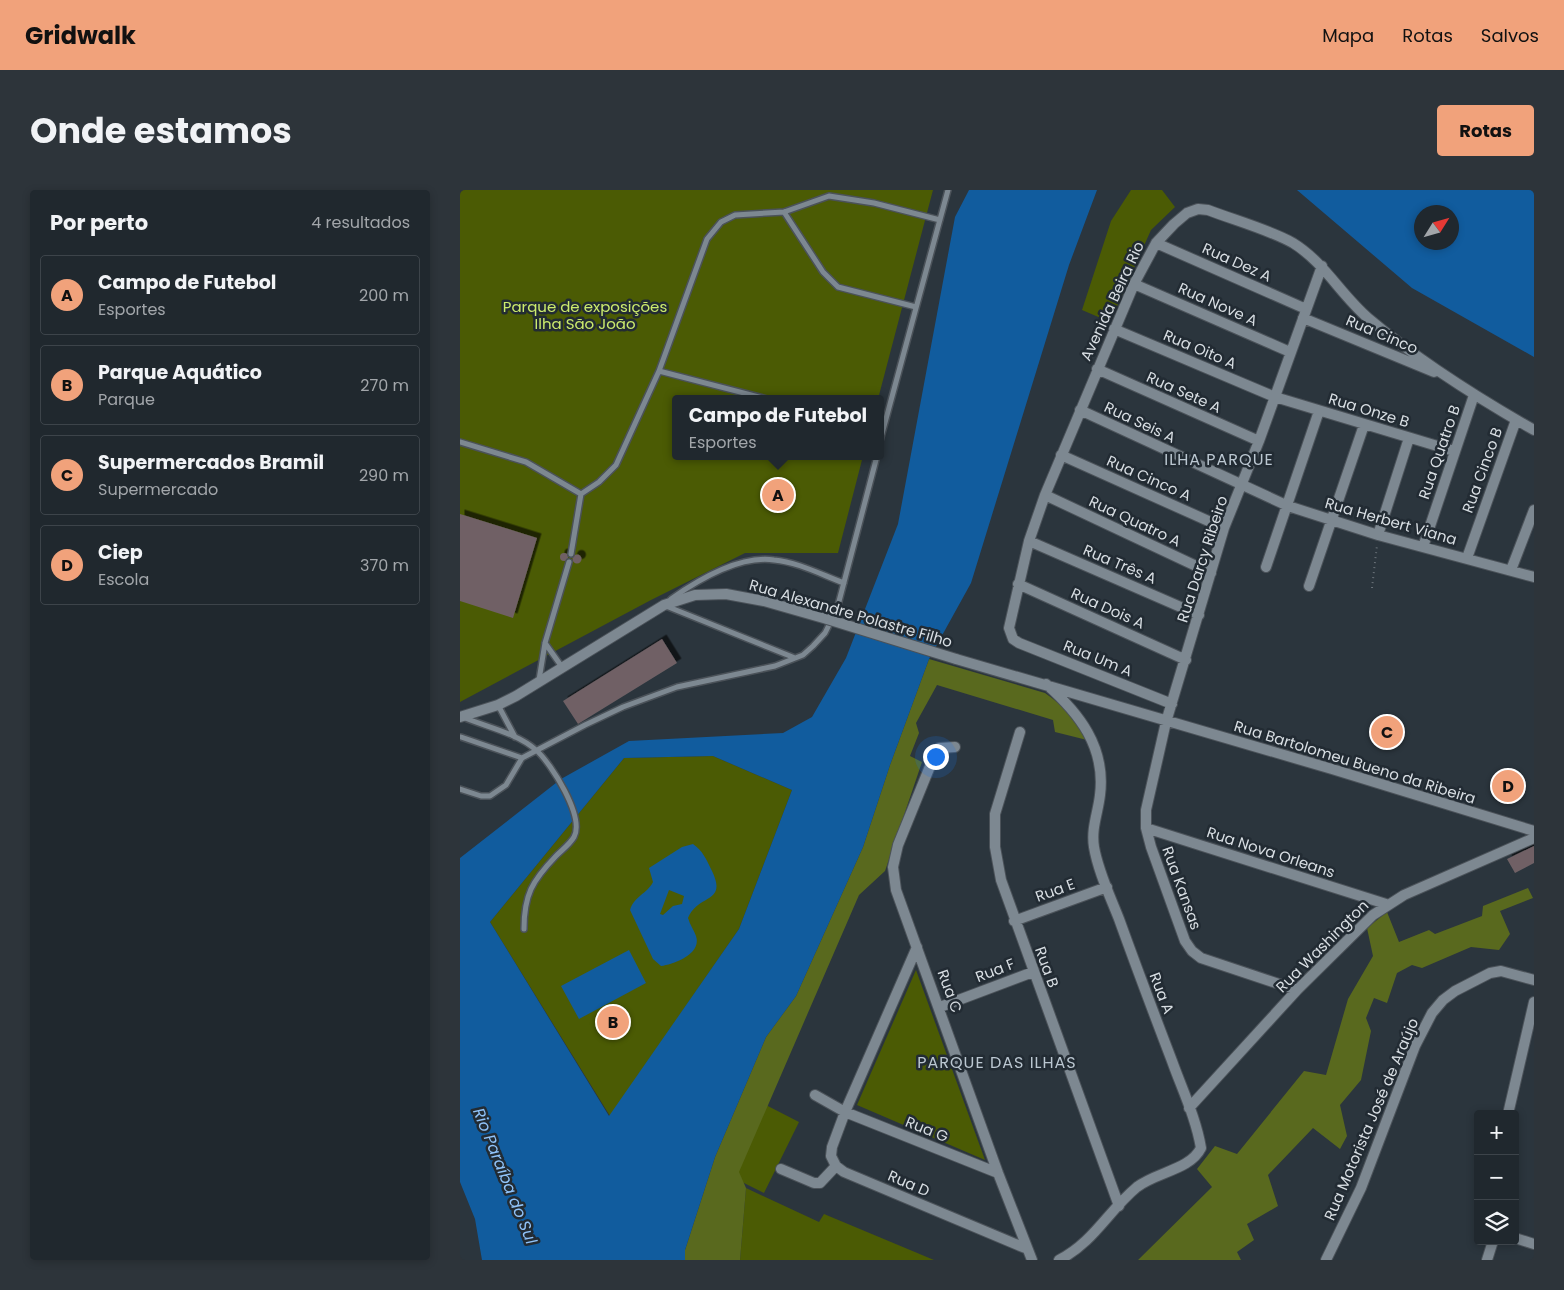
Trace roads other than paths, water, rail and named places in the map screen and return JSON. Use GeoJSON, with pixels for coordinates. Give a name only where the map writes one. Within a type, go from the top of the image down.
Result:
{"type":"FeatureCollection","features":[{"type":"Feature","properties":{"kind":"street","name":"Avenida Beira Rio"},"geometry":{"type":"LineString","coordinates":[[1013,638],[1009,628],[1029,541],[1061,454],[1114,329],[1134,284],[1156,243],[1187,214],[1198,209],[1208,210],[1292,242],[1322,266],[1366,316],[1449,379],[1534,430]]}},
{"type":"Feature","properties":{"kind":"street","name":"Rua Dez A"},"geometry":{"type":"LineString","coordinates":[[1156,243],[1304,313]]}},
{"type":"Feature","properties":{"kind":"street","name":"Rua Darcy Ribeiro"},"geometry":{"type":"LineString","coordinates":[[1166,722],[1224,528],[1259,442],[1322,266]]}},
{"type":"Feature","properties":{"kind":"street","name":"Rua Nove A"},"geometry":{"type":"LineString","coordinates":[[1134,284],[1290,352]]}},
{"type":"Feature","properties":{"kind":"street","name":"Rua Cinco"},"geometry":{"type":"LineString","coordinates":[[1304,313],[1449,379]]}},
{"type":"Feature","properties":{"kind":"street","name":"Rua Oito A"},"geometry":{"type":"LineString","coordinates":[[1114,329],[1275,397]]}},
{"type":"Feature","properties":{"kind":"street","name":"Rua Sete A"},"geometry":{"type":"LineString","coordinates":[[1097,369],[1259,442]]}},
{"type":"Feature","properties":{"kind":"street","name":"Rua Quatro B"},"geometry":{"type":"LineString","coordinates":[[1424,547],[1454,450],[1474,395]]}},
{"type":"Feature","properties":{"kind":"street","name":"Rua Onze B"},"geometry":{"type":"LineString","coordinates":[[1275,397],[1364,425],[1454,450]]}},
{"type":"Feature","properties":{"kind":"street","name":"Rua Seis A"},"geometry":{"type":"LineString","coordinates":[[1080,410],[1242,486]]}},
{"type":"Feature","properties":{"kind":"street"},"geometry":{"type":"LineString","coordinates":[[1266,567],[1320,411]]}},
{"type":"Feature","properties":{"kind":"street","name":"Rua Cinco B"},"geometry":{"type":"LineString","coordinates":[[1467,558],[1516,420]]}},
{"type":"Feature","properties":{"kind":"street"},"geometry":{"type":"LineString","coordinates":[[1310,586],[1364,425]]}},
{"type":"Feature","properties":{"kind":"street"},"geometry":{"type":"LineString","coordinates":[[1378,535],[1409,438]]}},
{"type":"Feature","properties":{"kind":"street","name":"Rua Cinco A"},"geometry":{"type":"LineString","coordinates":[[1061,454],[1224,528]]}},
{"type":"Feature","properties":{"kind":"street","name":"Rua Herbert Viana"},"geometry":{"type":"LineString","coordinates":[[1242,486],[1288,506],[1332,521],[1534,577]]}},
{"type":"Feature","properties":{"kind":"street","name":"Rua Quatro A"},"geometry":{"type":"LineString","coordinates":[[1045,495],[1212,573]]}},
{"type":"Feature","properties":{"kind":"street"},"geometry":{"type":"LineString","coordinates":[[1510,570],[1534,510]]}},
{"type":"Feature","properties":{"kind":"street","name":"Rua Três A"},"geometry":{"type":"LineString","coordinates":[[1029,541],[1199,615]]}},
{"type":"Feature","properties":{"kind":"street","name":"Rua Dois A"},"geometry":{"type":"LineString","coordinates":[[1018,584],[1186,660]]}},
{"type":"Feature","properties":{"kind":"street","name":"Rua Alexandre Polastre Filho"},"geometry":{"type":"LineString","coordinates":[[461,717],[498,705],[539,683],[664,605],[695,595],[726,594],[764,602],[827,620],[956,660],[1046,684],[1166,722]]}},
{"type":"Feature","properties":{"kind":"street","name":"Rua Um A"},"geometry":{"type":"LineString","coordinates":[[1013,638],[1172,704]]}},
{"type":"Feature","properties":{"kind":"street","name":"Rua A"},"geometry":{"type":"LineString","coordinates":[[1046,684],[1066,702],[1082,721],[1093,741],[1100,765],[1100,794],[1093,827],[1094,847],[1106,887],[1189,1108],[1201,1148],[1198,1155],[1191,1161],[1151,1178],[1137,1187],[1084,1245],[1059,1260]]}},
{"type":"Feature","properties":{"kind":"street","name":"Rua Kansas"},"geometry":{"type":"LineString","coordinates":[[1166,722],[1146,810],[1146,828],[1185,941],[1192,951],[1214,964],[1298,990]]}},
{"type":"Feature","properties":{"kind":"street","name":"Rua Bartolomeu Bueno da Ribeira"},"geometry":{"type":"LineString","coordinates":[[1166,722],[1332,769],[1534,831]]}},
{"type":"Feature","properties":{"kind":"street","name":"Rua B"},"geometry":{"type":"LineString","coordinates":[[1020,732],[995,814],[995,847],[1001,880],[1014,921],[1119,1206]]}},
{"type":"Feature","properties":{"kind":"street","name":"Rua C"},"geometry":{"type":"LineString","coordinates":[[955,747],[943,747],[937,751],[898,845],[893,867],[896,890],[940,1007],[1025,1248],[1032,1260]]}},
{"type":"Feature","properties":{"kind":"street","name":"Rua Nova Orleans"},"geometry":{"type":"LineString","coordinates":[[1146,828],[1386,904]]}},
{"type":"Feature","properties":{"kind":"street","name":"Rua Washington"},"geometry":{"type":"LineString","coordinates":[[1189,1108],[1298,990],[1359,927],[1386,904],[1534,838]]}},
{"type":"Feature","properties":{"kind":"street","name":"Rua E"},"geometry":{"type":"LineString","coordinates":[[1014,921],[1106,887]]}},
{"type":"Feature","properties":{"kind":"street"},"geometry":{"type":"LineString","coordinates":[[780,1169],[814,1183],[820,1183],[836,1166],[831,1156],[832,1147],[845,1112],[917,947]]}},
{"type":"Feature","properties":{"kind":"street","name":"Rua Motorista José de Araújo"},"geometry":{"type":"LineString","coordinates":[[1326,1260],[1361,1188],[1415,1046],[1432,1014],[1442,1000],[1490,973],[1501,971],[1534,980]]}},
{"type":"Feature","properties":{"kind":"street","name":"Rua F"},"geometry":{"type":"LineString","coordinates":[[940,1007],[1033,972]]}},
{"type":"Feature","properties":{"kind":"street"},"geometry":{"type":"LineString","coordinates":[[1509,1110],[1534,1002]]}},
{"type":"Feature","properties":{"kind":"street"},"geometry":{"type":"LineString","coordinates":[[815,1095],[845,1112]]}},
{"type":"Feature","properties":{"kind":"street","name":"Rua G"},"geometry":{"type":"LineString","coordinates":[[845,1112],[998,1173]]}},
{"type":"Feature","properties":{"kind":"street","name":"Rua D"},"geometry":{"type":"LineString","coordinates":[[836,1166],[844,1172],[1025,1248]]}},
{"type":"Feature","properties":{"kind":"street"},"geometry":{"type":"LineString","coordinates":[[1519,1239],[1534,1244]]}},
{"type":"Feature","properties":{"kind":"street"},"geometry":{"type":"LineString","coordinates":[[1487,1260],[1491,1245]]}},
{"type":"Feature","properties":{"kind":"lane"},"geometry":{"type":"LineString","coordinates":[[884,422],[948,190]]}},
{"type":"Feature","properties":{"kind":"lane"},"geometry":{"type":"LineString","coordinates":[[571,554],[581,494],[599,482],[616,465],[659,371],[707,239],[721,222],[735,215],[784,212],[829,196],[839,196],[874,203],[940,220]]}},
{"type":"Feature","properties":{"kind":"lane"},"geometry":{"type":"LineString","coordinates":[[784,212],[824,272],[838,287],[916,307]]}},
{"type":"Feature","properties":{"kind":"lane"},"geometry":{"type":"LineString","coordinates":[[659,371],[752,395]]}},
{"type":"Feature","properties":{"kind":"lane"},"geometry":{"type":"LineString","coordinates":[[460,442],[526,462],[581,494]]}},
{"type":"Feature","properties":{"kind":"lane"},"geometry":{"type":"LineString","coordinates":[[460,789],[481,796],[490,796],[506,785],[522,758],[624,707],[678,687],[752,672],[795,658],[814,646],[825,633],[837,609],[876,460]]}},
{"type":"Feature","properties":{"kind":"lane"},"geometry":{"type":"LineString","coordinates":[[664,605],[704,578],[750,560],[775,560],[844,583]]}},
{"type":"Feature","properties":{"kind":"lane"},"geometry":{"type":"LineString","coordinates":[[539,683],[546,643],[569,562]]}},
{"type":"Feature","properties":{"kind":"lane"},"geometry":{"type":"LineString","coordinates":[[664,605],[795,658]]}},
{"type":"Feature","properties":{"kind":"lane"},"geometry":{"type":"LineString","coordinates":[[546,643],[563,667]]}},
{"type":"Feature","properties":{"kind":"lane"},"geometry":{"type":"LineString","coordinates":[[498,705],[516,737]]}},
{"type":"Feature","properties":{"kind":"lane"},"geometry":{"type":"LineString","coordinates":[[461,717],[516,737],[536,750],[552,771],[574,808],[578,826],[574,837],[543,870],[529,890],[524,908],[524,929]]}},
{"type":"Feature","properties":{"kind":"lane"},"geometry":{"type":"LineString","coordinates":[[460,738],[522,758]]}},
{"type":"Feature","properties":{"kind":"water","name":"Rio Paraíba do Sul"},"geometry":{"type":"Polygon","coordinates":[[[969,190],[1097,190],[1069,265],[971,583],[929,659],[890,765],[863,847],[796,996],[766,1037],[715,1157],[685,1250],[685,1260],[482,1260],[475,1219],[460,1182],[460,858],[561,779],[629,741],[783,733],[812,717],[846,658],[898,524],[955,217],[969,190]],[[713,756],[624,758],[490,922],[609,1116],[739,929],[792,790],[713,756]]]}},
{"type":"Feature","properties":{"kind":"water"},"geometry":{"type":"Polygon","coordinates":[[[1297,190],[1534,190],[1534,357],[1412,288],[1297,190]]]}},
{"type":"Feature","properties":{"kind":"water"},"geometry":{"type":"Polygon","coordinates":[[[693,844],[702,852],[716,880],[716,888],[714,893],[698,905],[688,918],[696,936],[695,948],[686,957],[661,966],[653,959],[630,910],[634,901],[653,882],[649,868],[682,847],[693,844]],[[669,890],[660,914],[663,915],[673,906],[682,904],[684,896],[669,890]]]}},
{"type":"Feature","properties":{"kind":"water"},"geometry":{"type":"Polygon","coordinates":[[[629,950],[646,983],[579,1019],[561,986],[629,950]]]}},
{"type":"Feature","properties":{"kind":"place","name":"Campo de Futebol"},"geometry":{"type":"Point","coordinates":[778,495]}},
{"type":"Feature","properties":{"kind":"place","name":"Supermercados Bramil"},"geometry":{"type":"Point","coordinates":[1387,732]}},
{"type":"Feature","properties":{"kind":"place","name":"Ciep"},"geometry":{"type":"Point","coordinates":[1508,786]}},
{"type":"Feature","properties":{"kind":"place","name":"Parque Aquático"},"geometry":{"type":"Point","coordinates":[613,1022]}},
{"type":"Feature","properties":{"kind":"district","name":"ILHA PARQUE"},"geometry":{"type":"Point","coordinates":[1219,459]}},
{"type":"Feature","properties":{"kind":"district","name":"PARQUE DAS ILHAS"},"geometry":{"type":"Point","coordinates":[997,1062]}},
{"type":"Feature","properties":{"kind":"park label","name":"Parque de exposições Ilha São João"},"geometry":{"type":"Point","coordinates":[585,314]}}]}
